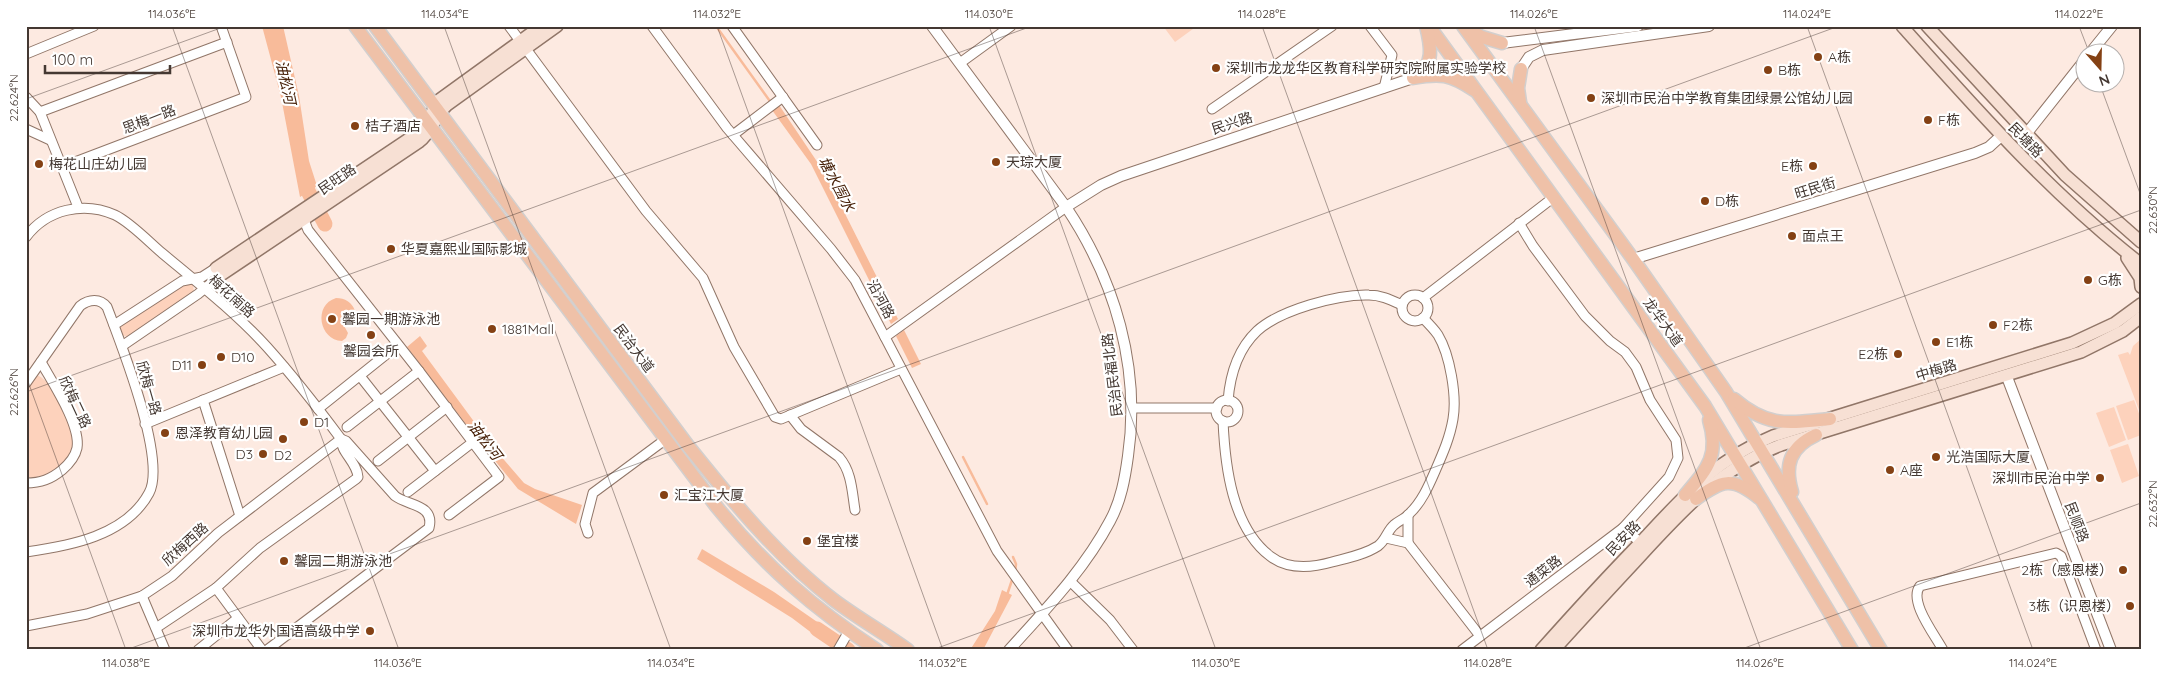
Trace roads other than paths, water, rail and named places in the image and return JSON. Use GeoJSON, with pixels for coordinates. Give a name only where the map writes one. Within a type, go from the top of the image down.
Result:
{"type":"FeatureCollection","features":[{"type":"Feature","properties":{"kind":"main road","name":"民治大道"},"geometry":{"type":"LineString","coordinates":[[356,26],[744,540],[782,578],[846,636],[877,650]]}},
{"type":"Feature","properties":{"kind":"main road","name":"民治大道"},"geometry":{"type":"LineString","coordinates":[[374,26],[689,447],[738,507],[753,524],[818,586],[836,601],[908,650]]}},
{"type":"Feature","properties":{"kind":"main road","name":"民旺路"},"geometry":{"type":"LineString","coordinates":[[219,271],[303,214],[419,142],[430,126],[437,109],[455,99],[523,45],[541,26]]}},
{"type":"Feature","properties":{"kind":"main road","name":"民旺路"},"geometry":{"type":"LineString","coordinates":[[523,45],[557,26]]}},
{"type":"Feature","properties":{"kind":"main road"},"geometry":{"type":"LineString","coordinates":[[1413,78],[1425,68],[1430,57],[1431,47],[1426,26]]}},
{"type":"Feature","properties":{"kind":"main road","name":"龙华大道"},"geometry":{"type":"LineString","coordinates":[[1430,26],[1705,406],[1852,650]]}},
{"type":"Feature","properties":{"kind":"main road"},"geometry":{"type":"LineString","coordinates":[[1464,26],[1482,37],[1502,43]]}},
{"type":"Feature","properties":{"kind":"main road","name":"龙华大道"},"geometry":{"type":"LineString","coordinates":[[1464,26],[1633,259],[1726,392],[1881,650]]}},
{"type":"Feature","properties":{"kind":"main road","name":"民塘路"},"geometry":{"type":"LineString","coordinates":[[1902,26],[2001,136],[2041,176],[2119,247],[2141,264]]}},
{"type":"Feature","properties":{"kind":"main road","name":"民塘路"},"geometry":{"type":"LineString","coordinates":[[1927,26],[2065,175],[2141,242]]}},
{"type":"Feature","properties":{"kind":"main road"},"geometry":{"type":"LineString","coordinates":[[1521,69],[1518,95],[1523,109]]}},
{"type":"Feature","properties":{"kind":"main road"},"geometry":{"type":"LineString","coordinates":[[1413,78],[1428,75],[1449,76],[1479,93]]}},
{"type":"Feature","properties":{"kind":"main road"},"geometry":{"type":"LineString","coordinates":[[2119,247],[2140,278],[2141,289],[2136,315]]}},
{"type":"Feature","properties":{"kind":"main road","name":"中梅路"},"geometry":{"type":"LineString","coordinates":[[1760,448],[1816,435],[2007,377],[2089,349],[2123,331],[2136,315],[2141,304]]}},
{"type":"Feature","properties":{"kind":"main road","name":"中梅路"},"geometry":{"type":"LineString","coordinates":[[1738,459],[1830,419],[2072,343],[2136,315]]}},
{"type":"Feature","properties":{"kind":"main road"},"geometry":{"type":"LineString","coordinates":[[1726,392],[1747,409],[1769,421],[1789,423],[1830,419]]}},
{"type":"Feature","properties":{"kind":"main road"},"geometry":{"type":"LineString","coordinates":[[1690,497],[1711,461],[1714,440],[1705,406]]}},
{"type":"Feature","properties":{"kind":"main road"},"geometry":{"type":"LineString","coordinates":[[1796,506],[1789,478],[1790,460],[1804,440],[1816,435]]}},
{"type":"Feature","properties":{"kind":"main road","name":"民安路"},"geometry":{"type":"LineString","coordinates":[[1554,650],[1678,515],[1698,482],[1738,459]]}},
{"type":"Feature","properties":{"kind":"main road"},"geometry":{"type":"LineString","coordinates":[[1690,497],[1721,483],[1735,483],[1754,494],[1768,508]]}},
{"type":"Feature","properties":{"kind":"main road","name":"民安路"},"geometry":{"type":"LineString","coordinates":[[1541,650],[1640,542],[1690,497]]}},
{"type":"Feature","properties":{"kind":"street"},"geometry":{"type":"LineString","coordinates":[[26,54],[94,26]]}},
{"type":"Feature","properties":{"kind":"street"},"geometry":{"type":"LineString","coordinates":[[40,112],[227,42],[221,26]]}},
{"type":"Feature","properties":{"kind":"street"},"geometry":{"type":"LineString","coordinates":[[509,26],[646,211],[703,278],[734,346],[775,417],[779,419],[790,416],[901,369]]}},
{"type":"Feature","properties":{"kind":"street","name":"沿河路"},"geometry":{"type":"LineString","coordinates":[[652,26],[733,135],[845,266],[887,335],[901,369],[989,536],[1007,566],[1068,650]]}},
{"type":"Feature","properties":{"kind":"street"},"geometry":{"type":"LineString","coordinates":[[732,26],[780,99],[817,146]]}},
{"type":"Feature","properties":{"kind":"street","name":"民治民福北路"},"geometry":{"type":"LineString","coordinates":[[932,26],[1066,207],[1094,253],[1111,295],[1124,339],[1132,430],[1125,478],[1111,520],[1081,567],[1009,650]]}},
{"type":"Feature","properties":{"kind":"street"},"geometry":{"type":"LineString","coordinates":[[960,64],[1011,26]]}},
{"type":"Feature","properties":{"kind":"street"},"geometry":{"type":"LineString","coordinates":[[1212,109],[1332,26]]}},
{"type":"Feature","properties":{"kind":"street"},"geometry":{"type":"LineString","coordinates":[[1370,26],[1392,55],[1384,88]]}},
{"type":"Feature","properties":{"kind":"street"},"geometry":{"type":"LineString","coordinates":[[1502,43],[1638,26]]}},
{"type":"Feature","properties":{"kind":"street"},"geometry":{"type":"LineString","coordinates":[[1521,69],[1529,56],[1542,50],[1709,26]]}},
{"type":"Feature","properties":{"kind":"street"},"geometry":{"type":"LineString","coordinates":[[2099,42],[2112,26]]}},
{"type":"Feature","properties":{"kind":"street","name":"思梅一路"},"geometry":{"type":"LineString","coordinates":[[62,167],[246,97],[227,42]]}},
{"type":"Feature","properties":{"kind":"street"},"geometry":{"type":"LineString","coordinates":[[2027,133],[2074,74]]}},
{"type":"Feature","properties":{"kind":"street","name":"民兴路"},"geometry":{"type":"LineString","coordinates":[[1066,207],[1083,195],[1121,176],[1413,78]]}},
{"type":"Feature","properties":{"kind":"street"},"geometry":{"type":"LineString","coordinates":[[26,97],[40,112],[78,207],[53,215],[35,226],[26,237]]}},
{"type":"Feature","properties":{"kind":"street"},"geometry":{"type":"LineString","coordinates":[[733,135],[780,99]]}},
{"type":"Feature","properties":{"kind":"street"},"geometry":{"type":"LineString","coordinates":[[26,129],[50,140]]}},
{"type":"Feature","properties":{"kind":"street","name":"旺民街"},"geometry":{"type":"LineString","coordinates":[[1633,259],[1975,153],[1989,147],[2001,136]]}},
{"type":"Feature","properties":{"kind":"street"},"geometry":{"type":"LineString","coordinates":[[1424,298],[1554,197]]}},
{"type":"Feature","properties":{"kind":"street","name":"梅花南路"},"geometry":{"type":"LineString","coordinates":[[78,207],[99,210],[118,217],[192,278],[255,335],[284,367],[341,439]]}},
{"type":"Feature","properties":{"kind":"street"},"geometry":{"type":"LineString","coordinates":[[887,335],[1066,207]]}},
{"type":"Feature","properties":{"kind":"street"},"geometry":{"type":"LineString","coordinates":[[303,214],[308,230],[447,407],[499,477],[449,516]]}},
{"type":"Feature","properties":{"kind":"street","name":"通菜路"},"geometry":{"type":"LineString","coordinates":[[1462,650],[1623,528],[1669,477],[1678,458],[1676,440],[1650,400],[1641,376],[1631,358],[1585,316],[1533,246],[1519,223]]}},
{"type":"Feature","properties":{"kind":"street","name":"民旺路"},"geometry":{"type":"LineString","coordinates":[[114,324],[182,281],[219,271]]}},
{"type":"Feature","properties":{"kind":"street","name":"民旺路"},"geometry":{"type":"LineString","coordinates":[[122,346],[204,289],[219,271]]}},
{"type":"Feature","properties":{"kind":"street"},"geometry":{"type":"LineString","coordinates":[[1228,401],[1230,380],[1240,353],[1256,332],[1269,322],[1296,310],[1348,296],[1370,295],[1385,298],[1402,305]]}},
{"type":"Feature","properties":{"kind":"street"},"geometry":{"type":"LineString","coordinates":[[1417,295],[1424,298],[1428,310],[1423,318],[1411,320],[1403,313],[1402,305],[1409,296],[1417,295]]}},
{"type":"Feature","properties":{"kind":"street","name":"欣梅一路"},"geometry":{"type":"LineString","coordinates":[[26,383],[80,306],[86,302],[98,300],[106,304],[122,346],[144,424],[154,471],[149,493],[139,507],[122,521],[101,534],[68,545],[26,552]]}},
{"type":"Feature","properties":{"kind":"street"},"geometry":{"type":"LineString","coordinates":[[1223,421],[1226,461],[1244,524],[1259,545],[1271,557],[1285,564],[1300,568],[1324,565],[1361,554],[1379,545],[1386,538],[1392,526],[1408,515],[1427,492],[1447,445],[1453,417],[1452,380],[1446,352],[1438,335],[1423,318]]}},
{"type":"Feature","properties":{"kind":"street"},"geometry":{"type":"LineString","coordinates":[[318,409],[398,345]]}},
{"type":"Feature","properties":{"kind":"street","name":"欣梅二路"},"geometry":{"type":"LineString","coordinates":[[26,482],[40,482],[56,475],[74,458],[77,446],[77,437],[71,419],[41,362]]}},
{"type":"Feature","properties":{"kind":"street"},"geometry":{"type":"LineString","coordinates":[[144,424],[284,367]]}},
{"type":"Feature","properties":{"kind":"street"},"geometry":{"type":"LineString","coordinates":[[348,428],[419,371]]}},
{"type":"Feature","properties":{"kind":"street"},"geometry":{"type":"LineString","coordinates":[[360,376],[435,471]]}},
{"type":"Feature","properties":{"kind":"street","name":"民顺路"},"geometry":{"type":"LineString","coordinates":[[2007,377],[2111,650]]}},
{"type":"Feature","properties":{"kind":"street"},"geometry":{"type":"LineString","coordinates":[[203,400],[240,516]]}},
{"type":"Feature","properties":{"kind":"street"},"geometry":{"type":"LineString","coordinates":[[1228,401],[1236,405],[1238,414],[1231,422],[1223,421],[1218,417],[1217,408],[1221,403],[1228,401]]}},
{"type":"Feature","properties":{"kind":"street"},"geometry":{"type":"LineString","coordinates":[[378,461],[447,407]]}},
{"type":"Feature","properties":{"kind":"street"},"geometry":{"type":"LineString","coordinates":[[1131,408],[1217,408]]}},
{"type":"Feature","properties":{"kind":"street"},"geometry":{"type":"LineString","coordinates":[[790,416],[801,429],[844,463],[850,479],[855,510]]}},
{"type":"Feature","properties":{"kind":"street"},"geometry":{"type":"LineString","coordinates":[[156,628],[216,588],[260,548],[358,476],[356,468],[341,444],[341,439],[346,440],[400,500],[418,505],[426,512],[429,517],[429,528],[267,650]]}},
{"type":"Feature","properties":{"kind":"street","name":"欣梅西路"},"geometry":{"type":"LineString","coordinates":[[26,626],[87,614],[142,596],[172,576],[218,533],[341,439]]}},
{"type":"Feature","properties":{"kind":"street"},"geometry":{"type":"LineString","coordinates":[[586,529],[593,493],[666,439]]}},
{"type":"Feature","properties":{"kind":"street"},"geometry":{"type":"LineString","coordinates":[[408,492],[473,442]]}},
{"type":"Feature","properties":{"kind":"street"},"geometry":{"type":"LineString","coordinates":[[1408,515],[1408,543],[1480,636]]}},
{"type":"Feature","properties":{"kind":"street"},"geometry":{"type":"LineString","coordinates":[[1623,528],[1640,542]]}},
{"type":"Feature","properties":{"kind":"street"},"geometry":{"type":"LineString","coordinates":[[1386,538],[1408,543]]}},
{"type":"Feature","properties":{"kind":"street"},"geometry":{"type":"LineString","coordinates":[[1943,650],[1916,603],[1915,594],[1920,586],[2056,553],[2061,556],[2096,650]]}},
{"type":"Feature","properties":{"kind":"street"},"geometry":{"type":"LineString","coordinates":[[1070,581],[1110,620],[1132,650]]}},
{"type":"Feature","properties":{"kind":"street"},"geometry":{"type":"LineString","coordinates":[[216,588],[262,650]]}},
{"type":"Feature","properties":{"kind":"street"},"geometry":{"type":"LineString","coordinates":[[142,596],[165,650]]}},
{"type":"Feature","properties":{"kind":"street"},"geometry":{"type":"LineString","coordinates":[[198,650],[238,618]]}},
{"type":"Feature","properties":{"kind":"street"},"geometry":{"type":"LineString","coordinates":[[838,650],[846,636]]}},
{"type":"Feature","properties":{"kind":"water"},"geometry":{"type":"Polygon","coordinates":[[[262,26],[283,26],[299,96],[309,161],[317,186],[300,197],[281,97],[262,26]]]}},
{"type":"Feature","properties":{"kind":"water"},"geometry":{"type":"Polygon","coordinates":[[[779,105],[824,172],[898,319],[891,324],[811,164],[772,110],[779,105]]]}},
{"type":"Feature","properties":{"kind":"water","name":"馨园一期游泳池"},"geometry":{"type":"Polygon","coordinates":[[[336,298],[348,301],[355,311],[353,317],[346,316],[343,320],[348,333],[342,341],[328,335],[322,322],[324,308],[336,298]]]}},
{"type":"Feature","properties":{"kind":"water"},"geometry":{"type":"Polygon","coordinates":[[[904,330],[921,364],[912,368],[896,336],[904,330]]]}},
{"type":"Feature","properties":{"kind":"water"},"geometry":{"type":"Polygon","coordinates":[[[420,336],[427,346],[422,351],[492,446],[524,483],[535,489],[582,505],[576,524],[518,489],[407,347],[420,336]]]}},
{"type":"Feature","properties":{"kind":"water"},"geometry":{"type":"Polygon","coordinates":[[[702,549],[774,592],[836,635],[831,642],[825,643],[792,618],[697,559],[702,549]]]}},
{"type":"Feature","properties":{"kind":"water"},"geometry":{"type":"Polygon","coordinates":[[[1002,590],[1012,595],[983,650],[970,650],[995,611],[1002,590]]]}},
{"type":"Feature","properties":{"kind":"waterway","name":"塘水围水"},"geometry":{"type":"LineString","coordinates":[[716,26],[772,104]]}},
{"type":"Feature","properties":{"kind":"waterway","name":"油松河"},"geometry":{"type":"LineString","coordinates":[[304,172],[308,191],[325,224]]}},
{"type":"Feature","properties":{"kind":"waterway","name":"塘水围水"},"geometry":{"type":"LineString","coordinates":[[963,457],[987,504]]}},
{"type":"Feature","properties":{"kind":"waterway","name":"塘水围水"},"geometry":{"type":"LineString","coordinates":[[1013,557],[1016,564],[1015,572]]}},
{"type":"Feature","properties":{"kind":"waterway","name":"塘水围水"},"geometry":{"type":"LineString","coordinates":[[1007,595],[1013,577]]}},
{"type":"Feature","properties":{"kind":"waterway","name":"油松河"},"geometry":{"type":"LineString","coordinates":[[817,629],[848,650]]}},
{"type":"Feature","properties":{"kind":"place","name":"A栋"},"geometry":{"type":"Point","coordinates":[1818,57]}},
{"type":"Feature","properties":{"kind":"place","name":"深圳市龙龙华区教育科学研究院附属实验学校"},"geometry":{"type":"Point","coordinates":[1216,68]}},
{"type":"Feature","properties":{"kind":"place","name":"B栋"},"geometry":{"type":"Point","coordinates":[1768,70]}},
{"type":"Feature","properties":{"kind":"place","name":"深圳市民治中学教育集团绿景公馆幼儿园"},"geometry":{"type":"Point","coordinates":[1591,98]}},
{"type":"Feature","properties":{"kind":"place","name":"F栋"},"geometry":{"type":"Point","coordinates":[1928,120]}},
{"type":"Feature","properties":{"kind":"place","name":"桔子酒店"},"geometry":{"type":"Point","coordinates":[355,126]}},
{"type":"Feature","properties":{"kind":"place","name":"天琮大厦"},"geometry":{"type":"Point","coordinates":[996,162]}},
{"type":"Feature","properties":{"kind":"place","name":"梅花山庄幼儿园"},"geometry":{"type":"Point","coordinates":[39,164]}},
{"type":"Feature","properties":{"kind":"place","name":"E栋"},"geometry":{"type":"Point","coordinates":[1813,166]}},
{"type":"Feature","properties":{"kind":"place","name":"D栋"},"geometry":{"type":"Point","coordinates":[1705,201]}},
{"type":"Feature","properties":{"kind":"place","name":"面点王"},"geometry":{"type":"Point","coordinates":[1792,236]}},
{"type":"Feature","properties":{"kind":"place","name":"华夏嘉熙业国际影城"},"geometry":{"type":"Point","coordinates":[391,249]}},
{"type":"Feature","properties":{"kind":"place","name":"G栋"},"geometry":{"type":"Point","coordinates":[2088,280]}},
{"type":"Feature","properties":{"kind":"place","name":"馨园一期游泳池"},"geometry":{"type":"Point","coordinates":[332,319]}},
{"type":"Feature","properties":{"kind":"place","name":"F2栋"},"geometry":{"type":"Point","coordinates":[1993,325]}},
{"type":"Feature","properties":{"kind":"place","name":"1881Mall"},"geometry":{"type":"Point","coordinates":[492,329]}},
{"type":"Feature","properties":{"kind":"place","name":"馨园会所"},"geometry":{"type":"Point","coordinates":[371,335]}},
{"type":"Feature","properties":{"kind":"place","name":"E1栋"},"geometry":{"type":"Point","coordinates":[1936,342]}},
{"type":"Feature","properties":{"kind":"place","name":"E2栋"},"geometry":{"type":"Point","coordinates":[1898,354]}},
{"type":"Feature","properties":{"kind":"place","name":"D10"},"geometry":{"type":"Point","coordinates":[221,357]}},
{"type":"Feature","properties":{"kind":"place","name":"D11"},"geometry":{"type":"Point","coordinates":[202,365]}},
{"type":"Feature","properties":{"kind":"place","name":"D1"},"geometry":{"type":"Point","coordinates":[304,422]}},
{"type":"Feature","properties":{"kind":"place","name":"恩泽教育幼儿园"},"geometry":{"type":"Point","coordinates":[165,433]}},
{"type":"Feature","properties":{"kind":"place","name":"D2"},"geometry":{"type":"Point","coordinates":[283,439]}},
{"type":"Feature","properties":{"kind":"place","name":"D3"},"geometry":{"type":"Point","coordinates":[263,454]}},
{"type":"Feature","properties":{"kind":"place","name":"光浩国际大厦"},"geometry":{"type":"Point","coordinates":[1936,457]}},
{"type":"Feature","properties":{"kind":"place","name":"A座"},"geometry":{"type":"Point","coordinates":[1890,470]}},
{"type":"Feature","properties":{"kind":"place","name":"深圳市民治中学"},"geometry":{"type":"Point","coordinates":[2100,478]}},
{"type":"Feature","properties":{"kind":"place","name":"汇宝江大厦"},"geometry":{"type":"Point","coordinates":[664,495]}},
{"type":"Feature","properties":{"kind":"place","name":"堡宜楼"},"geometry":{"type":"Point","coordinates":[807,541]}},
{"type":"Feature","properties":{"kind":"place","name":"馨园二期游泳池"},"geometry":{"type":"Point","coordinates":[284,561]}},
{"type":"Feature","properties":{"kind":"place","name":"2栋（感恩楼）"},"geometry":{"type":"Point","coordinates":[2123,570]}},
{"type":"Feature","properties":{"kind":"place","name":"3栋（识恩楼）"},"geometry":{"type":"Point","coordinates":[2130,606]}},
{"type":"Feature","properties":{"kind":"place","name":"深圳市龙华外国语高级中学"},"geometry":{"type":"Point","coordinates":[370,631]}}]}
